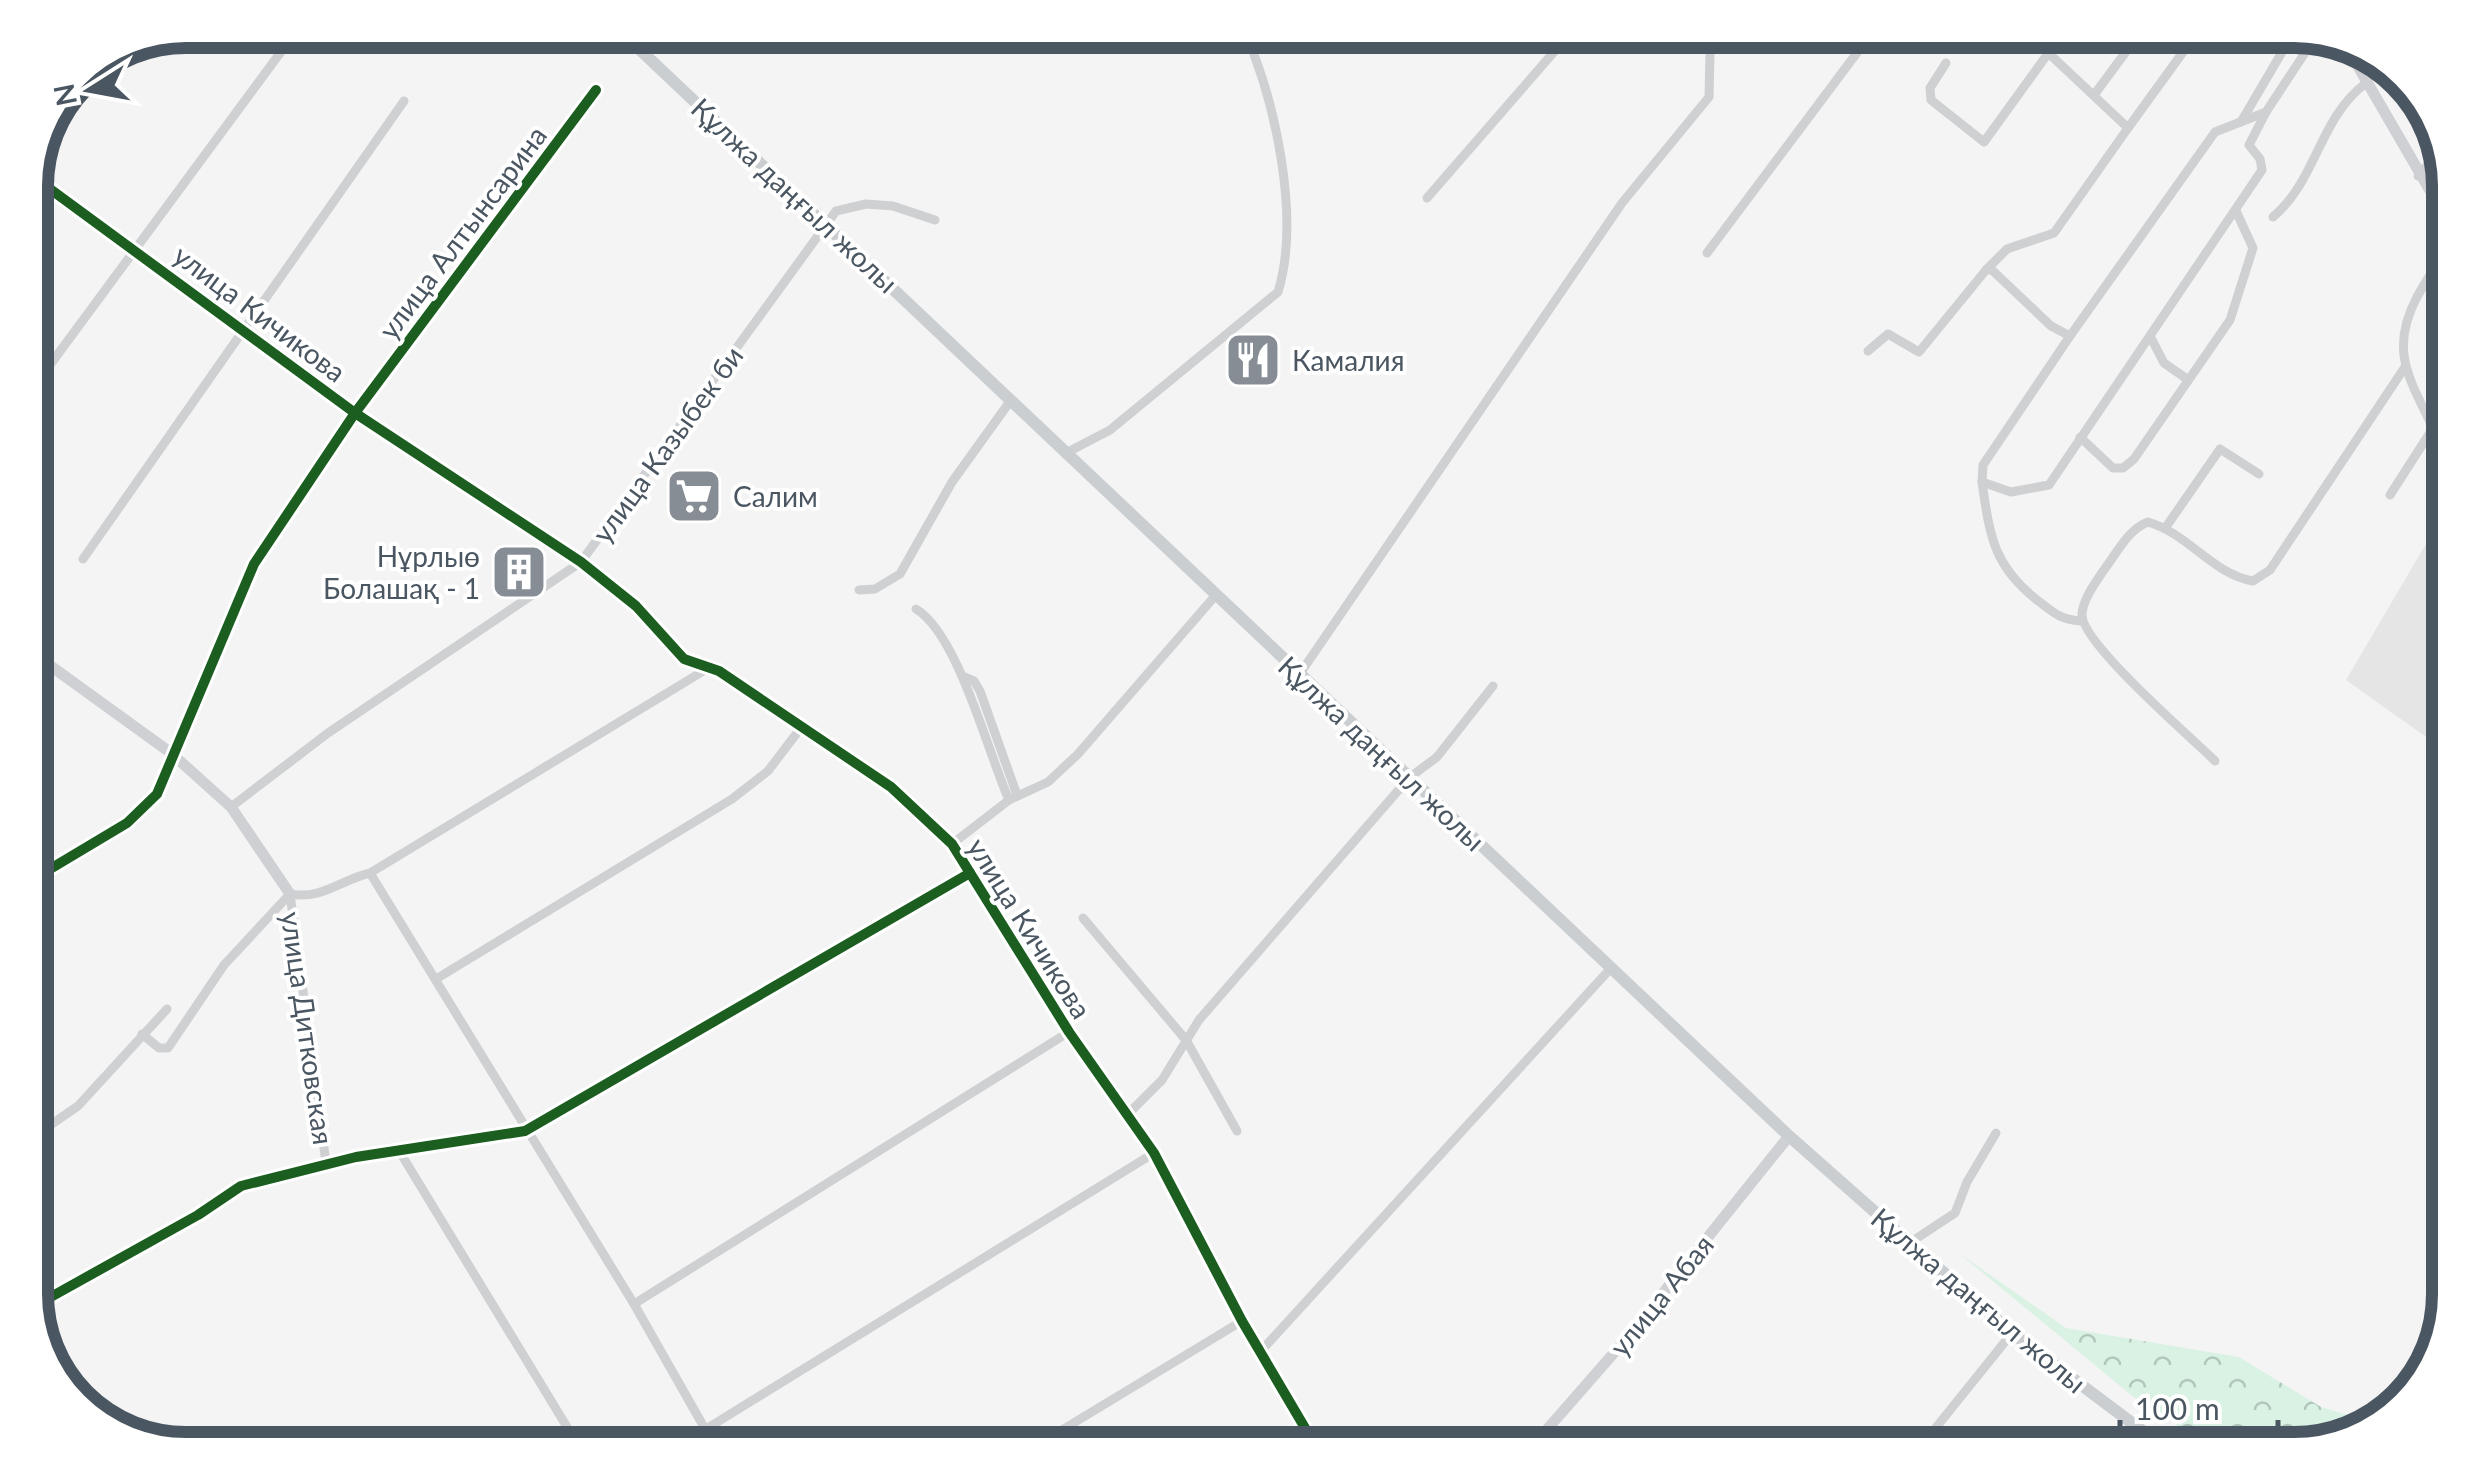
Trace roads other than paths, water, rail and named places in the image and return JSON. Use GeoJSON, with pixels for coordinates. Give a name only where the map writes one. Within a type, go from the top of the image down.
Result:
{"type":"FeatureCollection","features":[{"type":"Feature","properties":{"kind":"main road","name":"Құлжа даңғыл жолы"},"geometry":{"type":"LineString","coordinates":[[638,48],[1789,1136],[2012,1334],[2144,1432]]}},
{"type":"Feature","properties":{"kind":"street"},"geometry":{"type":"LineString","coordinates":[[48,368],[284,48]]}},
{"type":"Feature","properties":{"kind":"street"},"geometry":{"type":"LineString","coordinates":[[1066,453],[1110,430],[1278,292],[1286,258],[1285,193],[1262,78],[1251,48]]}},
{"type":"Feature","properties":{"kind":"street"},"geometry":{"type":"LineString","coordinates":[[1428,198],[1557,48]]}},
{"type":"Feature","properties":{"kind":"street"},"geometry":{"type":"LineString","coordinates":[[1299,675],[1622,203],[1709,97],[1713,48]]}},
{"type":"Feature","properties":{"kind":"street"},"geometry":{"type":"LineString","coordinates":[[1707,253],[1861,48]]}},
{"type":"Feature","properties":{"kind":"street"},"geometry":{"type":"LineString","coordinates":[[2044,48],[2128,128]]}},
{"type":"Feature","properties":{"kind":"street"},"geometry":{"type":"LineString","coordinates":[[1946,63],[1928,94],[1980,143],[2010,111],[2053,48]]}},
{"type":"Feature","properties":{"kind":"street"},"geometry":{"type":"LineString","coordinates":[[2094,95],[2129,48]]}},
{"type":"Feature","properties":{"kind":"street"},"geometry":{"type":"LineString","coordinates":[[1868,351],[1888,334],[1919,352],[2007,249],[2054,233],[2186,48]]}},
{"type":"Feature","properties":{"kind":"street"},"geometry":{"type":"LineString","coordinates":[[2240,122],[2284,48]]}},
{"type":"Feature","properties":{"kind":"street"},"geometry":{"type":"LineString","coordinates":[[1982,482],[2011,492],[2049,485],[2262,170],[2260,158],[2248,145],[2308,49]]}},
{"type":"Feature","properties":{"kind":"street"},"geometry":{"type":"LineString","coordinates":[[2353,61],[2432,197]]}},
{"type":"Feature","properties":{"kind":"street"},"geometry":{"type":"LineString","coordinates":[[2273,217],[2288,204],[2339,106],[2366,84]]}},
{"type":"Feature","properties":{"kind":"street","name":"улица Алтынсарина"},"geometry":{"type":"LineString","coordinates":[[48,870],[127,823],[157,794],[170,753],[254,564],[356,413],[596,90]]}},
{"type":"Feature","properties":{"kind":"street"},"geometry":{"type":"LineString","coordinates":[[83,559],[404,100]]}},
{"type":"Feature","properties":{"kind":"street"},"geometry":{"type":"LineString","coordinates":[[2082,621],[2063,620],[2018,586],[1996,556],[1982,482],[1983,465],[2215,132],[2266,112]]}},
{"type":"Feature","properties":{"kind":"street"},"geometry":{"type":"LineString","coordinates":[[2418,176],[2430,161]]}},
{"type":"Feature","properties":{"kind":"street","name":"улица Кичикова"},"geometry":{"type":"LineString","coordinates":[[48,188],[137,249],[356,413],[581,562],[636,606],[684,659],[710,667],[891,786],[952,844],[1069,1032],[1154,1153],[1242,1322],[1307,1432]]}},
{"type":"Feature","properties":{"kind":"street"},"geometry":{"type":"LineString","coordinates":[[826,223],[836,211],[866,204],[892,206],[935,220]]}},
{"type":"Feature","properties":{"kind":"street"},"geometry":{"type":"LineString","coordinates":[[2080,437],[2113,468],[2123,468],[2134,459],[2230,320],[2253,248],[2236,212]]}},
{"type":"Feature","properties":{"kind":"street","name":"улица Казыбек би"},"geometry":{"type":"LineString","coordinates":[[232,806],[328,733],[581,562],[826,223]]}},
{"type":"Feature","properties":{"kind":"street"},"geometry":{"type":"LineString","coordinates":[[1986,270],[1992,270],[2052,326],[2070,336]]}},
{"type":"Feature","properties":{"kind":"street"},"geometry":{"type":"LineString","coordinates":[[2432,275],[2402,326],[2405,367],[2432,426]]}},
{"type":"Feature","properties":{"kind":"street"},"geometry":{"type":"LineString","coordinates":[[2150,336],[2164,363],[2187,380]]}},
{"type":"Feature","properties":{"kind":"street"},"geometry":{"type":"LineString","coordinates":[[2215,761],[2106,656],[2082,621],[2084,604],[2101,574],[2138,526],[2148,522],[2166,527],[2229,576],[2253,581],[2270,570],[2405,367]]}},
{"type":"Feature","properties":{"kind":"street"},"geometry":{"type":"LineString","coordinates":[[859,590],[875,589],[900,574],[952,482],[1011,400]]}},
{"type":"Feature","properties":{"kind":"street"},"geometry":{"type":"LineString","coordinates":[[2390,494],[2432,430]]}},
{"type":"Feature","properties":{"kind":"street"},"geometry":{"type":"LineString","coordinates":[[2166,527],[2220,449],[2259,474]]}},
{"type":"Feature","properties":{"kind":"street"},"geometry":{"type":"LineString","coordinates":[[952,844],[1013,798],[1048,782],[1078,754],[1215,596]]}},
{"type":"Feature","properties":{"kind":"street"},"geometry":{"type":"LineString","coordinates":[[916,609],[927,617],[962,676],[1013,798]]}},
{"type":"Feature","properties":{"kind":"street"},"geometry":{"type":"LineString","coordinates":[[48,664],[170,753],[232,806],[290,894]]}},
{"type":"Feature","properties":{"kind":"street"},"geometry":{"type":"LineString","coordinates":[[290,894],[315,896],[346,879],[370,872],[710,667]]}},
{"type":"Feature","properties":{"kind":"street"},"geometry":{"type":"LineString","coordinates":[[1129,1113],[1162,1080],[1186,1040],[1409,778],[1437,756],[1492,686]]}},
{"type":"Feature","properties":{"kind":"street"},"geometry":{"type":"LineString","coordinates":[[436,979],[732,798],[768,771],[803,725]]}},
{"type":"Feature","properties":{"kind":"street"},"geometry":{"type":"LineString","coordinates":[[370,872],[634,1304],[706,1432]]}},
{"type":"Feature","properties":{"kind":"street"},"geometry":{"type":"LineString","coordinates":[[48,1299],[198,1215],[241,1186],[326,1163],[525,1130],[970,873]]}},
{"type":"Feature","properties":{"kind":"street"},"geometry":{"type":"LineString","coordinates":[[142,1034],[159,1048],[168,1048],[224,966],[290,894]]}},
{"type":"Feature","properties":{"kind":"street","name":"улица Дитковская"},"geometry":{"type":"LineString","coordinates":[[290,894],[326,1163]]}},
{"type":"Feature","properties":{"kind":"street"},"geometry":{"type":"LineString","coordinates":[[1083,918],[1186,1040],[1237,1131]]}},
{"type":"Feature","properties":{"kind":"street"},"geometry":{"type":"LineString","coordinates":[[1260,1352],[1610,968]]}},
{"type":"Feature","properties":{"kind":"street"},"geometry":{"type":"LineString","coordinates":[[48,1127],[78,1106],[167,1010]]}},
{"type":"Feature","properties":{"kind":"street"},"geometry":{"type":"LineString","coordinates":[[634,1304],[1069,1032]]}},
{"type":"Feature","properties":{"kind":"street"},"geometry":{"type":"LineString","coordinates":[[1908,1244],[1955,1213],[1966,1182],[1996,1134]]}},
{"type":"Feature","properties":{"kind":"street","name":"улица Абая"},"geometry":{"type":"LineString","coordinates":[[1545,1432],[1628,1338],[1789,1136]]}},
{"type":"Feature","properties":{"kind":"street"},"geometry":{"type":"LineString","coordinates":[[398,1149],[571,1432]]}},
{"type":"Feature","properties":{"kind":"street"},"geometry":{"type":"LineString","coordinates":[[699,1432],[1154,1153]]}},
{"type":"Feature","properties":{"kind":"street"},"geometry":{"type":"LineString","coordinates":[[1059,1432],[1242,1322]]}},
{"type":"Feature","properties":{"kind":"street"},"geometry":{"type":"LineString","coordinates":[[1933,1432],[2012,1334]]}},
{"type":"Feature","properties":{"kind":"place","name":"Камалия"},"geometry":{"type":"Point","coordinates":[1253,360]}},
{"type":"Feature","properties":{"kind":"place","name":"Салим"},"geometry":{"type":"Point","coordinates":[694,496]}},
{"type":"Feature","properties":{"kind":"place","name":"Нұрлыө Болашақ - 1"},"geometry":{"type":"Point","coordinates":[519,572]}}]}
